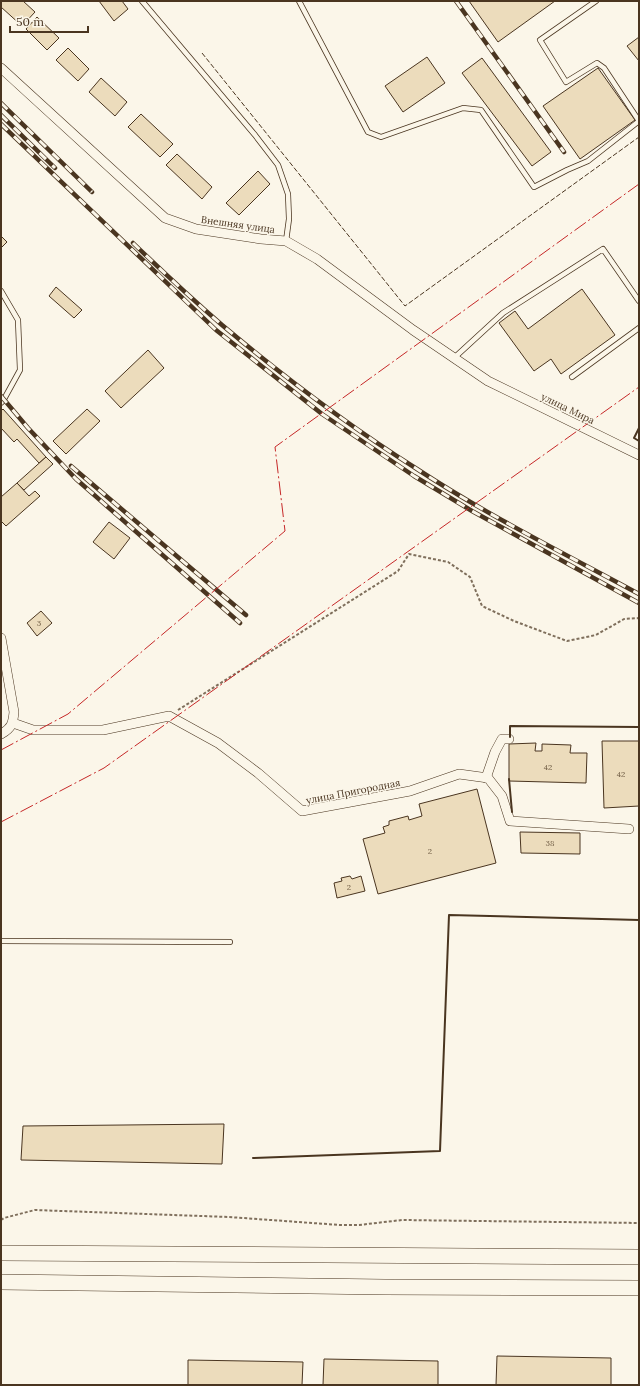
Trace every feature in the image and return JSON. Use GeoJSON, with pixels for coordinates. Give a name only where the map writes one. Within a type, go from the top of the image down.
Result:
{"type":"FeatureCollection","features":[{"type":"Feature","properties":{"kind":"main road"},"geometry":{"type":"LineString","coordinates":[[1,1253],[639,1257]]}},
{"type":"Feature","properties":{"kind":"main road"},"geometry":{"type":"LineString","coordinates":[[1,1282],[385,1287],[639,1288]]}},
{"type":"Feature","properties":{"kind":"street","name":"Внешняя улица"},"geometry":{"type":"LineString","coordinates":[[1,68],[165,218],[196,229],[261,239],[286,241],[317,259],[413,330],[488,381]]}},
{"type":"Feature","properties":{"kind":"street","name":"улица Мира"},"geometry":{"type":"LineString","coordinates":[[488,381],[639,455]]}},
{"type":"Feature","properties":{"kind":"street"},"geometry":{"type":"LineString","coordinates":[[1,638],[14,712],[14,723],[1,734]]}},
{"type":"Feature","properties":{"kind":"street"},"geometry":{"type":"LineString","coordinates":[[14,723],[33,730],[103,730],[169,716]]}},
{"type":"Feature","properties":{"kind":"street","name":"улица Пригородная"},"geometry":{"type":"LineString","coordinates":[[169,716],[218,743],[258,773],[302,812],[410,791],[459,774],[486,778]]}},
{"type":"Feature","properties":{"kind":"street"},"geometry":{"type":"LineString","coordinates":[[509,739],[502,739],[495,752],[486,778],[488,778],[502,796],[510,821],[629,829]]}},
{"type":"Feature","properties":{"kind":"lane"},"geometry":{"type":"LineString","coordinates":[[142,1],[255,135],[278,165],[288,194],[289,218],[286,241]]}},
{"type":"Feature","properties":{"kind":"lane"},"geometry":{"type":"LineString","coordinates":[[299,1],[368,132],[382,137],[463,108],[481,110],[534,187],[588,161],[639,121],[604,68],[597,63],[566,82],[540,40],[596,1]]}},
{"type":"Feature","properties":{"kind":"lane"},"geometry":{"type":"LineString","coordinates":[[454,358],[503,313],[603,248],[639,301]]}},
{"type":"Feature","properties":{"kind":"lane"},"geometry":{"type":"LineString","coordinates":[[1,291],[18,320],[20,370],[1,403]]}},
{"type":"Feature","properties":{"kind":"lane"},"geometry":{"type":"LineString","coordinates":[[572,377],[639,328]]}},
{"type":"Feature","properties":{"kind":"lane"},"geometry":{"type":"LineString","coordinates":[[1,941],[230,942]]}},
{"type":"Feature","properties":{"kind":"path"},"geometry":{"type":"LineString","coordinates":[[169,716],[398,571],[409,554],[448,562],[470,577],[482,606],[514,621],[567,641],[596,635],[624,619],[639,618]]}},
{"type":"Feature","properties":{"kind":"path"},"geometry":{"type":"LineString","coordinates":[[1,1220],[35,1210],[229,1217],[352,1225],[402,1220],[639,1223]]}},
{"type":"Feature","properties":{"kind":"building"},"geometry":{"type":"Polygon","coordinates":[[[1,1],[23,1],[35,12],[22,26],[1,7],[1,1]]]}},
{"type":"Feature","properties":{"kind":"building"},"geometry":{"type":"Polygon","coordinates":[[[99,1],[122,1],[128,9],[114,21],[99,1]]]}},
{"type":"Feature","properties":{"kind":"building"},"geometry":{"type":"Polygon","coordinates":[[[469,1],[555,1],[498,42],[469,1]]]}},
{"type":"Feature","properties":{"kind":"building"},"geometry":{"type":"Polygon","coordinates":[[[37,17],[59,38],[47,50],[26,29],[37,17]]]}},
{"type":"Feature","properties":{"kind":"building"},"geometry":{"type":"Polygon","coordinates":[[[639,37],[639,61],[627,46],[639,37]]]}},
{"type":"Feature","properties":{"kind":"building"},"geometry":{"type":"Polygon","coordinates":[[[68,48],[89,69],[78,81],[56,60],[68,48]]]}},
{"type":"Feature","properties":{"kind":"building"},"geometry":{"type":"Polygon","coordinates":[[[427,57],[445,83],[403,112],[385,86],[427,57]]]}},
{"type":"Feature","properties":{"kind":"building"},"geometry":{"type":"Polygon","coordinates":[[[482,58],[551,152],[532,166],[462,73],[482,58]]]}},
{"type":"Feature","properties":{"kind":"building"},"geometry":{"type":"Polygon","coordinates":[[[598,68],[635,120],[580,159],[543,106],[598,68]]]}},
{"type":"Feature","properties":{"kind":"building"},"geometry":{"type":"Polygon","coordinates":[[[101,78],[127,102],[115,116],[89,92],[101,78]]]}},
{"type":"Feature","properties":{"kind":"building"},"geometry":{"type":"Polygon","coordinates":[[[141,114],[173,144],[160,157],[128,127],[141,114]]]}},
{"type":"Feature","properties":{"kind":"building"},"geometry":{"type":"Polygon","coordinates":[[[177,154],[212,187],[202,199],[166,165],[177,154]]]}},
{"type":"Feature","properties":{"kind":"building"},"geometry":{"type":"Polygon","coordinates":[[[258,171],[270,184],[239,215],[226,203],[258,171]]]}},
{"type":"Feature","properties":{"kind":"building"},"geometry":{"type":"Polygon","coordinates":[[[1,236],[7,242],[1,248],[1,236]]]}},
{"type":"Feature","properties":{"kind":"building"},"geometry":{"type":"Polygon","coordinates":[[[56,287],[82,310],[74,318],[49,296],[56,287]]]}},
{"type":"Feature","properties":{"kind":"building"},"geometry":{"type":"Polygon","coordinates":[[[582,289],[615,335],[561,374],[551,359],[534,371],[499,323],[515,311],[528,329],[582,289]]]}},
{"type":"Feature","properties":{"kind":"building"},"geometry":{"type":"Polygon","coordinates":[[[148,350],[164,368],[121,408],[105,391],[148,350]]]}},
{"type":"Feature","properties":{"kind":"building"},"geometry":{"type":"Polygon","coordinates":[[[3,409],[46,457],[39,463],[17,439],[14,442],[1,428],[1,411],[3,409]]]}},
{"type":"Feature","properties":{"kind":"building"},"geometry":{"type":"Polygon","coordinates":[[[87,409],[100,421],[66,454],[53,441],[87,409]]]}},
{"type":"Feature","properties":{"kind":"building"},"geometry":{"type":"Polygon","coordinates":[[[46,457],[53,464],[24,490],[17,483],[46,457]]]}},
{"type":"Feature","properties":{"kind":"building"},"geometry":{"type":"Polygon","coordinates":[[[17,483],[29,496],[35,491],[40,496],[6,526],[1,521],[1,497],[17,483]]]}},
{"type":"Feature","properties":{"kind":"building"},"geometry":{"type":"Polygon","coordinates":[[[109,522],[130,538],[114,559],[93,542],[109,522]]]}},
{"type":"Feature","properties":{"kind":"building"},"geometry":{"type":"Polygon","coordinates":[[[41,611],[52,623],[37,636],[27,623],[41,611]]]}},
{"type":"Feature","properties":{"kind":"building"},"geometry":{"type":"Polygon","coordinates":[[[602,741],[639,741],[639,806],[604,808],[602,741]]]}},
{"type":"Feature","properties":{"kind":"building"},"geometry":{"type":"Polygon","coordinates":[[[536,743],[535,751],[542,751],[542,744],[571,745],[570,753],[587,753],[586,783],[509,781],[509,744],[536,743]]]}},
{"type":"Feature","properties":{"kind":"building"},"geometry":{"type":"Polygon","coordinates":[[[477,789],[496,863],[378,894],[363,839],[385,833],[383,827],[389,825],[389,821],[408,816],[409,820],[422,816],[419,804],[477,789]]]}},
{"type":"Feature","properties":{"kind":"building"},"geometry":{"type":"Polygon","coordinates":[[[520,832],[580,833],[580,854],[521,853],[520,832]]]}},
{"type":"Feature","properties":{"kind":"building"},"geometry":{"type":"Polygon","coordinates":[[[350,876],[352,879],[361,876],[365,891],[337,898],[334,883],[342,881],[341,878],[350,876]]]}},
{"type":"Feature","properties":{"kind":"building"},"geometry":{"type":"Polygon","coordinates":[[[224,1124],[222,1164],[21,1160],[23,1126],[224,1124]]]}},
{"type":"Feature","properties":{"kind":"building"},"geometry":{"type":"Polygon","coordinates":[[[497,1356],[611,1358],[611,1385],[496,1385],[497,1356]]]}},
{"type":"Feature","properties":{"kind":"building"},"geometry":{"type":"Polygon","coordinates":[[[324,1359],[438,1361],[438,1385],[323,1385],[324,1359]]]}},
{"type":"Feature","properties":{"kind":"building"},"geometry":{"type":"Polygon","coordinates":[[[188,1360],[303,1362],[302,1385],[188,1385],[188,1360]]]}},
{"type":"Feature","properties":{"kind":"railway"},"geometry":{"type":"LineString","coordinates":[[456,1],[564,152]]}},
{"type":"Feature","properties":{"kind":"railway"},"geometry":{"type":"LineString","coordinates":[[1,103],[92,192]]}},
{"type":"Feature","properties":{"kind":"railway"},"geometry":{"type":"LineString","coordinates":[[1,115],[55,168]]}},
{"type":"Feature","properties":{"kind":"railway"},"geometry":{"type":"LineString","coordinates":[[1,124],[216,330],[322,414],[414,476],[472,511],[639,603]]}},
{"type":"Feature","properties":{"kind":"railway"},"geometry":{"type":"LineString","coordinates":[[133,243],[222,325],[245,344],[293,382],[367,436],[444,486],[526,534],[639,594]]}},
{"type":"Feature","properties":{"kind":"railway"},"geometry":{"type":"LineString","coordinates":[[1,396],[28,428],[76,479],[240,623]]}},
{"type":"Feature","properties":{"kind":"railway"},"geometry":{"type":"LineString","coordinates":[[71,466],[246,615]]}},
{"type":"Feature","properties":{"kind":"fence"},"geometry":{"type":"LineString","coordinates":[[202,53],[405,306],[639,137]]}},
{"type":"Feature","properties":{"kind":"wall"},"geometry":{"type":"LineString","coordinates":[[639,428],[634,438],[639,441]]}},
{"type":"Feature","properties":{"kind":"wall"},"geometry":{"type":"LineString","coordinates":[[510,737],[510,726],[639,727]]}},
{"type":"Feature","properties":{"kind":"wall"},"geometry":{"type":"LineString","coordinates":[[509,779],[512,812]]}},
{"type":"Feature","properties":{"kind":"wall"},"geometry":{"type":"LineString","coordinates":[[253,1158],[440,1151],[449,915],[639,920]]}},
{"type":"Feature","properties":{"kind":"power"},"geometry":{"type":"LineString","coordinates":[[1,750],[68,714],[285,531],[275,447],[639,184]]}},
{"type":"Feature","properties":{"kind":"power"},"geometry":{"type":"LineString","coordinates":[[1,822],[104,768],[639,387]]}}]}
